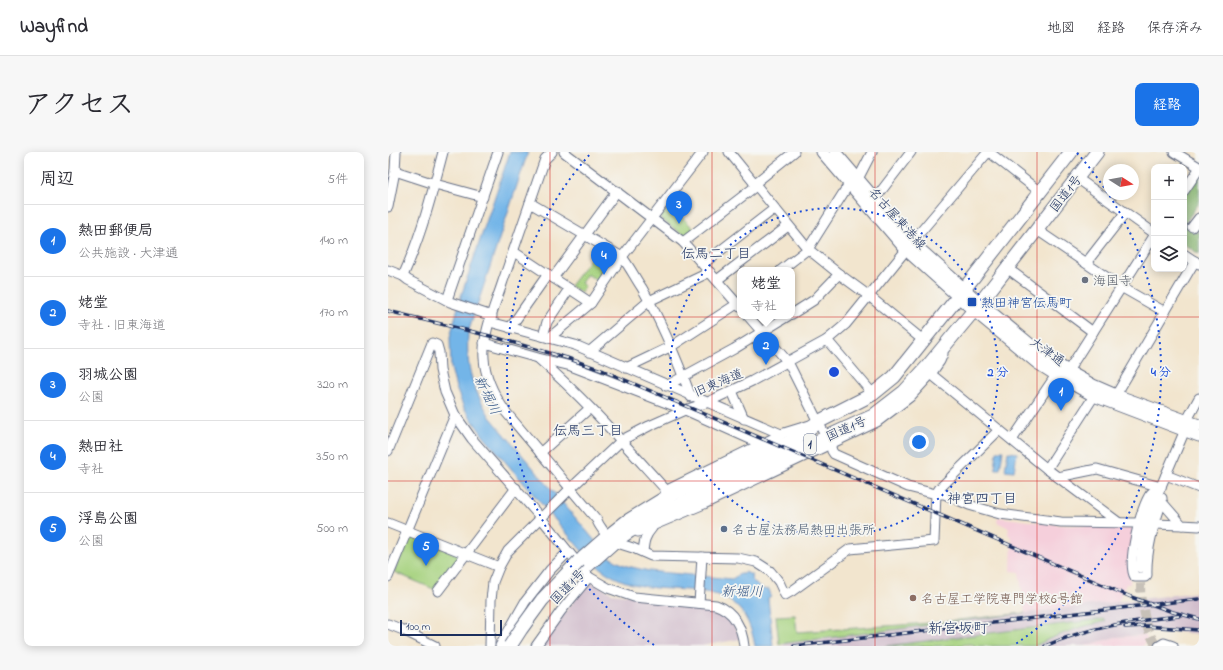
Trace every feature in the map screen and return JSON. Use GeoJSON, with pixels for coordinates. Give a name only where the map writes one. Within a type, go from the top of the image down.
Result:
{"type":"FeatureCollection","features":[{"type":"Feature","properties":{"kind":"highway","name":"国道1号"},"geometry":{"type":"LineString","coordinates":[[510,646],[542,600],[579,561],[670,495],[792,440],[818,422],[873,394],[894,377],[962,293],[1071,152]]}},
{"type":"Feature","properties":{"kind":"highway","name":"国道1号"},"geometry":{"type":"LineString","coordinates":[[520,646],[526,635],[547,607],[611,539],[674,507],[828,440],[873,416],[904,392],[977,307],[1097,152]]}},
{"type":"Feature","properties":{"kind":"main road","name":"名古屋東港線"},"geometry":{"type":"LineString","coordinates":[[822,152],[876,199],[909,246]]}},
{"type":"Feature","properties":{"kind":"main road","name":"名古屋東港線"},"geometry":{"type":"LineString","coordinates":[[835,152],[854,181],[909,246],[962,293]]}},
{"type":"Feature","properties":{"kind":"main road","name":"大津通"},"geometry":{"type":"LineString","coordinates":[[962,293],[1037,363],[1056,375],[1094,396],[1186,425],[1199,425]]}},
{"type":"Feature","properties":{"kind":"main road","name":"大津通"},"geometry":{"type":"LineString","coordinates":[[977,307],[1041,354],[1068,371],[1093,385],[1186,425],[1199,436]]}},
{"type":"Feature","properties":{"kind":"street"},"geometry":{"type":"LineString","coordinates":[[403,276],[415,248],[435,184],[443,152]]}},
{"type":"Feature","properties":{"kind":"street"},"geometry":{"type":"LineString","coordinates":[[449,301],[498,152]]}},
{"type":"Feature","properties":{"kind":"street"},"geometry":{"type":"LineString","coordinates":[[552,152],[545,159],[491,319],[484,343],[484,358],[486,374],[494,394],[505,411],[540,453],[568,491],[597,520],[610,526],[616,524],[666,490],[781,434],[818,422]]}},
{"type":"Feature","properties":{"kind":"street"},"geometry":{"type":"LineString","coordinates":[[564,152],[683,242],[737,302]]}},
{"type":"Feature","properties":{"kind":"street"},"geometry":{"type":"LineString","coordinates":[[546,337],[591,303],[622,257],[704,152]]}},
{"type":"Feature","properties":{"kind":"street"},"geometry":{"type":"LineString","coordinates":[[729,152],[808,249],[924,341]]}},
{"type":"Feature","properties":{"kind":"street"},"geometry":{"type":"LineString","coordinates":[[683,242],[794,152]]}},
{"type":"Feature","properties":{"kind":"street"},"geometry":{"type":"LineString","coordinates":[[785,267],[808,249],[872,152]]}},
{"type":"Feature","properties":{"kind":"street"},"geometry":{"type":"LineString","coordinates":[[876,199],[911,152]]}},
{"type":"Feature","properties":{"kind":"street"},"geometry":{"type":"LineString","coordinates":[[989,152],[1040,192]]}},
{"type":"Feature","properties":{"kind":"street","name":"旧東海道"},"geometry":{"type":"LineString","coordinates":[[541,517],[622,440],[648,426],[685,410],[706,403],[752,382],[827,340],[846,324],[909,246],[989,152]]}},
{"type":"Feature","properties":{"kind":"street"},"geometry":{"type":"LineString","coordinates":[[1174,152],[1199,168],[1187,186]]}},
{"type":"Feature","properties":{"kind":"street"},"geometry":{"type":"LineString","coordinates":[[388,208],[395,171],[393,154]]}},
{"type":"Feature","properties":{"kind":"street"},"geometry":{"type":"LineString","coordinates":[[395,171],[483,197]]}},
{"type":"Feature","properties":{"kind":"street"},"geometry":{"type":"LineString","coordinates":[[1077,178],[1151,231]]}},
{"type":"Feature","properties":{"kind":"street"},"geometry":{"type":"LineString","coordinates":[[510,328],[585,235],[617,191]]}},
{"type":"Feature","properties":{"kind":"street"},"geometry":{"type":"LineString","coordinates":[[530,203],[622,257],[627,263],[649,301],[672,346],[691,397]]}},
{"type":"Feature","properties":{"kind":"street"},"geometry":{"type":"LineString","coordinates":[[702,264],[774,209]]}},
{"type":"Feature","properties":{"kind":"street"},"geometry":{"type":"LineString","coordinates":[[1086,264],[1125,213]]}},
{"type":"Feature","properties":{"kind":"street"},"geometry":{"type":"LineString","coordinates":[[1192,227],[1199,218]]}},
{"type":"Feature","properties":{"kind":"street"},"geometry":{"type":"LineString","coordinates":[[717,280],[788,226]]}},
{"type":"Feature","properties":{"kind":"street"},"geometry":{"type":"LineString","coordinates":[[1037,230],[1121,287],[1165,312]]}},
{"type":"Feature","properties":{"kind":"street"},"geometry":{"type":"LineString","coordinates":[[1068,371],[1151,241]]}},
{"type":"Feature","properties":{"kind":"street"},"geometry":{"type":"LineString","coordinates":[[514,252],[591,303]]}},
{"type":"Feature","properties":{"kind":"street"},"geometry":{"type":"LineString","coordinates":[[1116,395],[1165,312],[1197,263],[1187,256]]}},
{"type":"Feature","properties":{"kind":"street"},"geometry":{"type":"LineString","coordinates":[[1007,268],[1093,332]]}},
{"type":"Feature","properties":{"kind":"street"},"geometry":{"type":"LineString","coordinates":[[388,270],[403,276],[449,301],[481,312],[491,319],[510,328],[574,345],[691,397],[781,434]]}},
{"type":"Feature","properties":{"kind":"street"},"geometry":{"type":"LineString","coordinates":[[589,352],[649,301],[710,272]]}},
{"type":"Feature","properties":{"kind":"street"},"geometry":{"type":"LineString","coordinates":[[795,312],[814,300],[839,274]]}},
{"type":"Feature","properties":{"kind":"street"},"geometry":{"type":"LineString","coordinates":[[546,337],[547,322],[569,289]]}},
{"type":"Feature","properties":{"kind":"street"},"geometry":{"type":"LineString","coordinates":[[626,368],[672,346],[737,305]]}},
{"type":"Feature","properties":{"kind":"street"},"geometry":{"type":"LineString","coordinates":[[751,319],[788,362],[834,454],[908,487],[936,494],[944,494],[970,505],[1000,514],[1061,522],[1118,522],[1138,524]]}},
{"type":"Feature","properties":{"kind":"street"},"geometry":{"type":"LineString","coordinates":[[666,386],[734,349],[783,319]]}},
{"type":"Feature","properties":{"kind":"street"},"geometry":{"type":"LineString","coordinates":[[827,340],[873,394]]}},
{"type":"Feature","properties":{"kind":"street"},"geometry":{"type":"LineString","coordinates":[[611,539],[627,538],[704,504],[828,440],[877,422],[910,397],[931,374],[940,361],[949,340]]}},
{"type":"Feature","properties":{"kind":"street"},"geometry":{"type":"LineString","coordinates":[[388,451],[432,343],[437,345],[440,370],[445,392],[455,415],[472,439],[541,517],[589,577],[613,590],[634,597],[699,601],[723,607],[737,622],[744,646]]}},
{"type":"Feature","properties":{"kind":"street"},"geometry":{"type":"LineString","coordinates":[[484,343],[571,366],[685,410],[761,444]]}},
{"type":"Feature","properties":{"kind":"street"},"geometry":{"type":"LineString","coordinates":[[538,358],[563,380],[622,440],[666,490]]}},
{"type":"Feature","properties":{"kind":"street"},"geometry":{"type":"LineString","coordinates":[[931,374],[1047,469],[1118,522]]}},
{"type":"Feature","properties":{"kind":"street"},"geometry":{"type":"LineString","coordinates":[[1012,440],[1056,375]]}},
{"type":"Feature","properties":{"kind":"street"},"geometry":{"type":"LineString","coordinates":[[732,391],[744,419]]}},
{"type":"Feature","properties":{"kind":"street"},"geometry":{"type":"LineString","coordinates":[[1047,469],[1094,396]]}},
{"type":"Feature","properties":{"kind":"street"},"geometry":{"type":"LineString","coordinates":[[1140,568],[1145,529],[1150,512],[1186,425],[1199,398]]}},
{"type":"Feature","properties":{"kind":"street"},"geometry":{"type":"LineString","coordinates":[[540,453],[590,408]]}},
{"type":"Feature","properties":{"kind":"street"},"geometry":{"type":"LineString","coordinates":[[388,577],[455,415]]}},
{"type":"Feature","properties":{"kind":"street"},"geometry":{"type":"LineString","coordinates":[[597,520],[598,525],[611,539],[651,556],[702,561],[738,558],[756,562],[775,576],[780,582],[785,595],[850,549],[934,541],[936,494],[939,489],[999,430]]}},
{"type":"Feature","properties":{"kind":"street"},"geometry":{"type":"LineString","coordinates":[[1058,477],[1097,469],[1161,487]]}},
{"type":"Feature","properties":{"kind":"street"},"geometry":{"type":"LineString","coordinates":[[1166,475],[1199,488]]}},
{"type":"Feature","properties":{"kind":"street"},"geometry":{"type":"LineString","coordinates":[[1161,487],[1162,502],[1154,524],[1148,549],[1147,575],[1145,577],[1135,577],[1133,576],[1132,563],[1138,524],[1149,494],[1161,487]]}},
{"type":"Feature","properties":{"kind":"street"},"geometry":{"type":"LineString","coordinates":[[438,591],[516,488]]}},
{"type":"Feature","properties":{"kind":"street"},"geometry":{"type":"LineString","coordinates":[[1162,502],[1182,525]]}},
{"type":"Feature","properties":{"kind":"street"},"geometry":{"type":"LineString","coordinates":[[611,539],[626,516]]}},
{"type":"Feature","properties":{"kind":"street"},"geometry":{"type":"LineString","coordinates":[[490,646],[493,582],[508,551],[541,517]]}},
{"type":"Feature","properties":{"kind":"street"},"geometry":{"type":"LineString","coordinates":[[388,523],[499,567]]}},
{"type":"Feature","properties":{"kind":"street"},"geometry":{"type":"LineString","coordinates":[[1154,524],[1199,526]]}},
{"type":"Feature","properties":{"kind":"street"},"geometry":{"type":"LineString","coordinates":[[643,552],[646,534],[653,526]]}},
{"type":"Feature","properties":{"kind":"street"},"geometry":{"type":"LineString","coordinates":[[500,646],[525,602],[550,570],[568,552]]}},
{"type":"Feature","properties":{"kind":"street"},"geometry":{"type":"LineString","coordinates":[[699,601],[702,561]]}},
{"type":"Feature","properties":{"kind":"street"},"geometry":{"type":"LineString","coordinates":[[536,646],[561,611],[589,577]]}},
{"type":"Feature","properties":{"kind":"street"},"geometry":{"type":"LineString","coordinates":[[388,624],[435,646]]}},
{"type":"Feature","properties":{"kind":"street"},"geometry":{"type":"LineString","coordinates":[[1162,645],[1173,646]]}},
{"type":"Feature","properties":{"kind":"shaded area"},"geometry":{"type":"Polygon","coordinates":[[[998,517],[1061,525],[1133,528],[1135,531],[1130,584],[1126,584],[1118,602],[1025,613],[1019,572],[1011,571],[1012,538],[1008,534],[1009,528],[997,522],[998,517]]]}},
{"type":"Feature","properties":{"kind":"shaded area"},"geometry":{"type":"Polygon","coordinates":[[[590,581],[612,593],[710,605],[728,614],[741,639],[701,646],[538,646],[590,581]]]}},
{"type":"Feature","properties":{"kind":"shaded area"},"geometry":{"type":"Polygon","coordinates":[[[1199,592],[1199,634],[1144,630],[1145,635],[1115,637],[1085,646],[978,646],[970,644],[952,646],[783,646],[782,644],[779,644],[776,616],[795,615],[797,632],[930,623],[1199,592]]]}},
{"type":"Feature","properties":{"kind":"shaded area"},"geometry":{"type":"Polygon","coordinates":[[[1145,635],[1148,641],[1143,645],[1144,646],[1085,646],[1115,637],[1145,635]]]}},
{"type":"Feature","properties":{"kind":"green space"},"geometry":{"type":"Polygon","coordinates":[[[1199,175],[1199,203],[1187,220],[1187,200],[1187,193],[1199,175]]]}},
{"type":"Feature","properties":{"kind":"green space"},"geometry":{"type":"Polygon","coordinates":[[[667,208],[679,218],[681,216],[694,229],[685,236],[661,219],[661,216],[667,208]]]}},
{"type":"Feature","properties":{"kind":"green space"},"geometry":{"type":"Polygon","coordinates":[[[1187,225],[1195,233],[1199,231],[1199,254],[1187,246],[1187,225]]]}},
{"type":"Feature","properties":{"kind":"green space"},"geometry":{"type":"Polygon","coordinates":[[[599,247],[616,257],[616,260],[601,283],[587,274],[581,283],[585,286],[581,292],[570,286],[599,247]]]}},
{"type":"Feature","properties":{"kind":"green space"},"geometry":{"type":"Polygon","coordinates":[[[411,536],[461,556],[436,590],[394,572],[407,537],[411,536]]]}},
{"type":"Feature","properties":{"kind":"green space"},"geometry":{"type":"Polygon","coordinates":[[[1025,613],[779,644],[776,616],[795,615],[797,632],[930,623],[1025,613]]]}},
{"type":"Feature","properties":{"kind":"green space"},"geometry":{"type":"Polygon","coordinates":[[[1103,619],[1106,621],[1078,628],[1035,646],[978,646],[970,644],[952,646],[886,646],[1103,619]]]}},
{"type":"Feature","properties":{"kind":"water","name":"新堀川"},"geometry":{"type":"Polygon","coordinates":[[[510,152],[528,152],[468,333],[469,368],[475,387],[484,406],[490,417],[607,555],[616,561],[627,566],[649,571],[732,579],[740,574],[744,574],[745,572],[752,575],[751,579],[761,589],[769,589],[771,596],[768,598],[773,646],[755,646],[748,621],[736,605],[721,596],[703,592],[641,586],[615,578],[600,568],[582,551],[484,437],[464,408],[456,388],[451,368],[450,337],[461,296],[510,152]]]}},
{"type":"Feature","properties":{"kind":"water"},"geometry":{"type":"Polygon","coordinates":[[[997,451],[1003,451],[1000,469],[995,469],[997,451]]]}},
{"type":"Feature","properties":{"kind":"water"},"geometry":{"type":"Polygon","coordinates":[[[1008,452],[1017,453],[1014,471],[1005,470],[1008,452]]]}},
{"type":"Feature","properties":{"kind":"tunnel"},"geometry":{"type":"LineString","coordinates":[[1140,570],[1141,598],[1148,630],[1156,646]]}},
{"type":"Feature","properties":{"kind":"railway"},"geometry":{"type":"LineString","coordinates":[[388,311],[494,337],[567,358],[604,371],[1131,597],[1173,612],[1199,619]]}},
{"type":"Feature","properties":{"kind":"railway"},"geometry":{"type":"LineString","coordinates":[[794,646],[1199,599]]}},
{"type":"Feature","properties":{"kind":"railway"},"geometry":{"type":"LineString","coordinates":[[1045,646],[1061,639],[1094,629],[1179,616]]}},
{"type":"Feature","properties":{"kind":"railway"},"geometry":{"type":"LineString","coordinates":[[1125,627],[1146,626],[1199,630]]}},
{"type":"Feature","properties":{"kind":"place","name":"羽城公園"},"geometry":{"type":"Point","coordinates":[679,224]}},
{"type":"Feature","properties":{"kind":"place","name":"熱田社"},"geometry":{"type":"Point","coordinates":[604,275]}},
{"type":"Feature","properties":{"kind":"place","name":"海国寺"},"geometry":{"type":"Point","coordinates":[1085,280]}},
{"type":"Feature","properties":{"kind":"place","name":"熱田神宮伝馬町"},"geometry":{"type":"Point","coordinates":[972,302]}},
{"type":"Feature","properties":{"kind":"place","name":"姥堂"},"geometry":{"type":"Point","coordinates":[766,365]}},
{"type":"Feature","properties":{"kind":"place","name":"熱田郵便局"},"geometry":{"type":"Point","coordinates":[1061,411]}},
{"type":"Feature","properties":{"kind":"place","name":"名古屋法務局熱田出張所"},"geometry":{"type":"Point","coordinates":[724,529]}},
{"type":"Feature","properties":{"kind":"place","name":"浮島公園"},"geometry":{"type":"Point","coordinates":[426,566]}},
{"type":"Feature","properties":{"kind":"place","name":"名古屋工学院専門学校6号館"},"geometry":{"type":"Point","coordinates":[913,598]}},
{"type":"Feature","properties":{"kind":"district","name":"伝馬二丁目"},"geometry":{"type":"Point","coordinates":[716,253]}},
{"type":"Feature","properties":{"kind":"district","name":"伝馬三丁目"},"geometry":{"type":"Point","coordinates":[588,430]}},
{"type":"Feature","properties":{"kind":"district","name":"神宮四丁目"},"geometry":{"type":"Point","coordinates":[982,498]}},
{"type":"Feature","properties":{"kind":"district","name":"新宮坂町"},"geometry":{"type":"Point","coordinates":[958,628]}}]}
